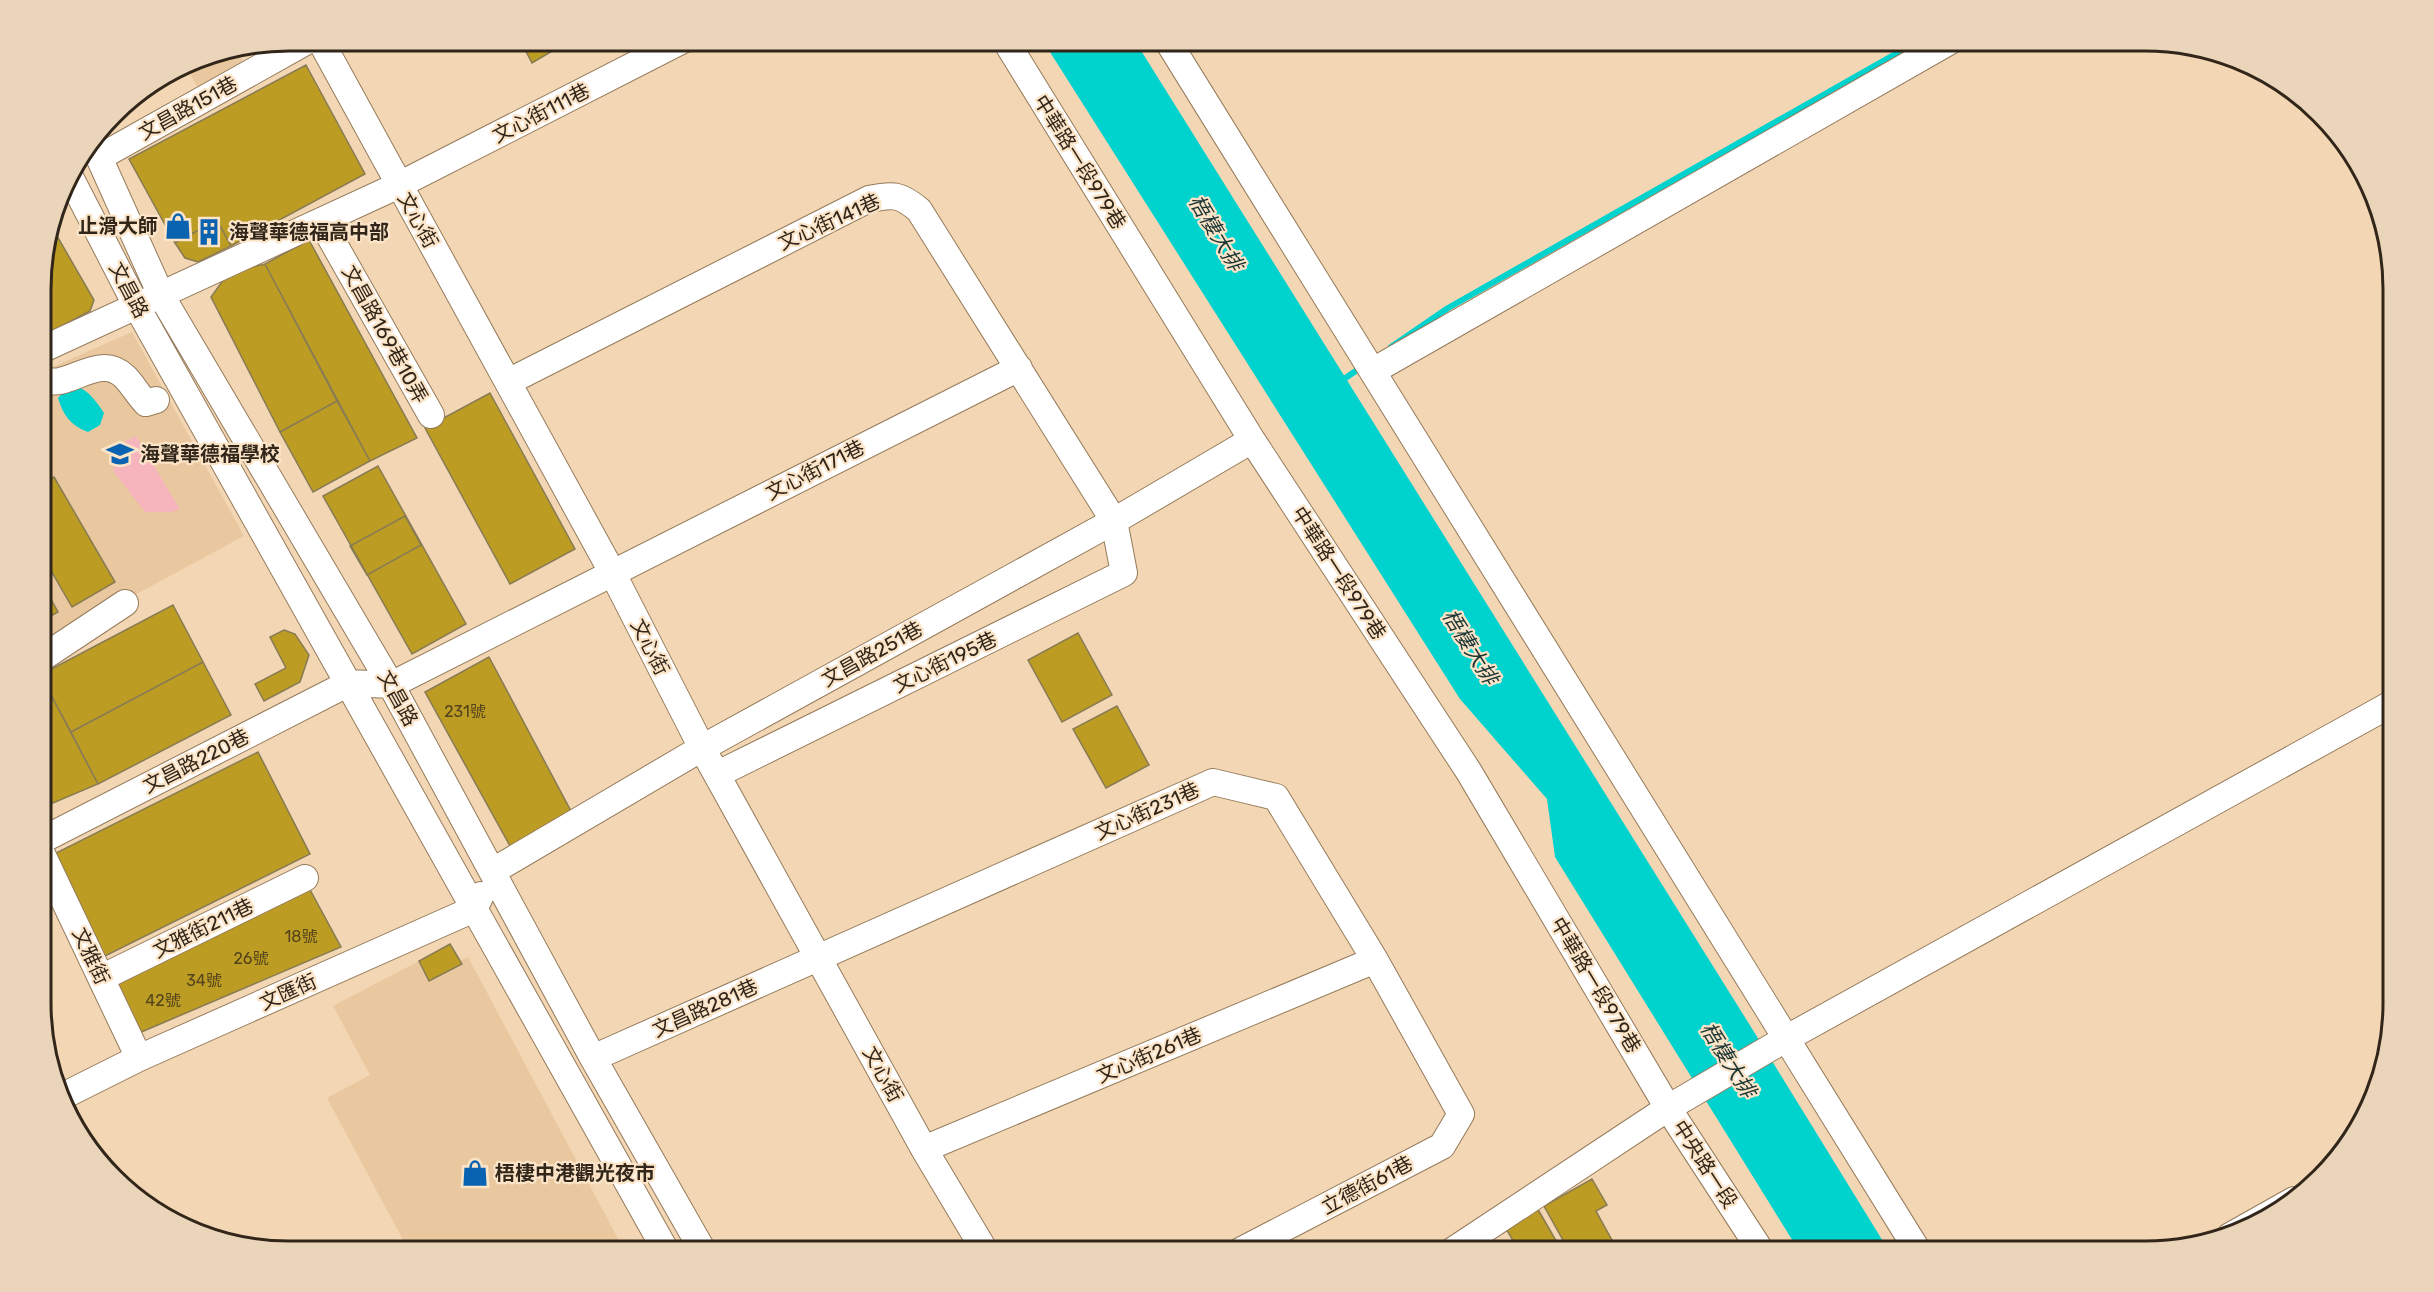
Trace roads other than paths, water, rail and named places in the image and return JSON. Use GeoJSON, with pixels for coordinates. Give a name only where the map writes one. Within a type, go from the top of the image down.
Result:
{"type":"FeatureCollection","features":[{"type":"Feature","properties":{"kind":"street","name":"文昌路151巷"},"geometry":{"type":"LineString","coordinates":[[96,151],[288,51]]}},
{"type":"Feature","properties":{"kind":"street","name":"文心街"},"geometry":{"type":"LineString","coordinates":[[326,51],[612,572],[702,748],[924,1149],[979,1241]]}},
{"type":"Feature","properties":{"kind":"street","name":"文心街111巷"},"geometry":{"type":"LineString","coordinates":[[51,345],[399,185],[661,51]]}},
{"type":"Feature","properties":{"kind":"street","name":"中華路一段979巷"},"geometry":{"type":"LineString","coordinates":[[1012,51],[1252,440],[1469,772],[1668,1108]]}},
{"type":"Feature","properties":{"kind":"street"},"geometry":{"type":"LineString","coordinates":[[1174,51],[1912,1241]]}},
{"type":"Feature","properties":{"kind":"street"},"geometry":{"type":"LineString","coordinates":[[1373,371],[1933,51]]}},
{"type":"Feature","properties":{"kind":"street","name":"文昌路"},"geometry":{"type":"LineString","coordinates":[[96,151],[162,295],[391,685],[592,1059],[698,1241]]}},
{"type":"Feature","properties":{"kind":"street","name":"文昌路"},"geometry":{"type":"LineString","coordinates":[[75,186],[136,305],[660,1241]]}},
{"type":"Feature","properties":{"kind":"street","name":"文心街141巷"},"geometry":{"type":"LineString","coordinates":[[508,382],[869,199],[889,195],[904,198],[919,210],[1114,521]]}},
{"type":"Feature","properties":{"kind":"street","name":"文昌路169巷10弄"},"geometry":{"type":"LineString","coordinates":[[321,221],[431,415]]}},
{"type":"Feature","properties":{"kind":"street"},"geometry":{"type":"LineString","coordinates":[[51,381],[60,381],[90,369],[110,368],[125,377],[136,393],[146,402],[156,400]]}},
{"type":"Feature","properties":{"kind":"street","name":"文心街171巷"},"geometry":{"type":"LineString","coordinates":[[391,685],[1019,368]]}},
{"type":"Feature","properties":{"kind":"street","name":"文昌路251巷"},"geometry":{"type":"LineString","coordinates":[[493,871],[702,748],[1114,521],[1252,440]]}},
{"type":"Feature","properties":{"kind":"street","name":"文心街195巷"},"geometry":{"type":"LineString","coordinates":[[718,774],[1124,573],[1114,521]]}},
{"type":"Feature","properties":{"kind":"street"},"geometry":{"type":"LineString","coordinates":[[51,652],[125,603]]}},
{"type":"Feature","properties":{"kind":"street"},"geometry":{"type":"LineString","coordinates":[[349,683],[391,685]]}},
{"type":"Feature","properties":{"kind":"street","name":"文昌路220巷"},"geometry":{"type":"LineString","coordinates":[[51,835],[349,683]]}},
{"type":"Feature","properties":{"kind":"street"},"geometry":{"type":"LineString","coordinates":[[1467,1241],[1668,1108],[1787,1038],[2383,709]]}},
{"type":"Feature","properties":{"kind":"street","name":"文心街231巷"},"geometry":{"type":"LineString","coordinates":[[818,957],[1213,782],[1276,797],[1375,960],[1461,1114]]}},
{"type":"Feature","properties":{"kind":"street"},"geometry":{"type":"LineString","coordinates":[[474,909],[493,871]]}},
{"type":"Feature","properties":{"kind":"street","name":"文雅街"},"geometry":{"type":"LineString","coordinates":[[51,873],[139,1059]]}},
{"type":"Feature","properties":{"kind":"street","name":"文雅街211巷"},"geometry":{"type":"LineString","coordinates":[[101,978],[305,878]]}},
{"type":"Feature","properties":{"kind":"street","name":"文匯街"},"geometry":{"type":"LineString","coordinates":[[69,1093],[139,1059],[474,909]]}},
{"type":"Feature","properties":{"kind":"street","name":"文昌路281巷"},"geometry":{"type":"LineString","coordinates":[[592,1059],[818,957]]}},
{"type":"Feature","properties":{"kind":"street","name":"文心街261巷"},"geometry":{"type":"LineString","coordinates":[[924,1149],[1375,960]]}},
{"type":"Feature","properties":{"kind":"street","name":"中央路一段"},"geometry":{"type":"LineString","coordinates":[[1668,1108],[1754,1241]]}},
{"type":"Feature","properties":{"kind":"street","name":"立德街61巷"},"geometry":{"type":"LineString","coordinates":[[1268,1241],[1442,1146],[1461,1114]]}},
{"type":"Feature","properties":{"kind":"water","name":"梧棲大排"},"geometry":{"type":"Polygon","coordinates":[[[1049,51],[1141,51],[1883,1241],[1793,1241],[1555,857],[1547,799],[1460,699],[1049,51]]]}},
{"type":"Feature","properties":{"kind":"water"},"geometry":{"type":"Polygon","coordinates":[[[75,385],[88,393],[104,413],[100,425],[88,432],[77,427],[68,419],[58,398],[66,389],[75,385]]]}},
{"type":"Feature","properties":{"kind":"waterway"},"geometry":{"type":"LineString","coordinates":[[1391,347],[1448,308],[1901,51]]}},
{"type":"Feature","properties":{"kind":"waterway"},"geometry":{"type":"LineString","coordinates":[[1341,381],[1363,366]]}},
{"type":"Feature","properties":{"kind":"place","name":"止滑大師"},"geometry":{"type":"Point","coordinates":[178,226]}},
{"type":"Feature","properties":{"kind":"place","name":"海聲華德福高中部"},"geometry":{"type":"Point","coordinates":[209,232]}},
{"type":"Feature","properties":{"kind":"place","name":"海聲華德福學校"},"geometry":{"type":"Point","coordinates":[120,454]}},
{"type":"Feature","properties":{"kind":"place","name":"梧棲中港觀光夜市"},"geometry":{"type":"Point","coordinates":[475,1173]}}]}
